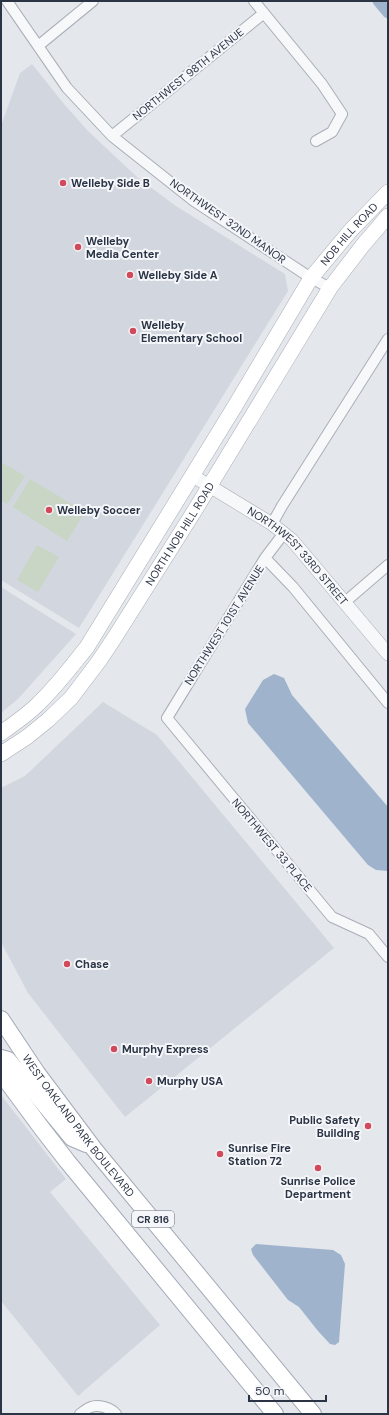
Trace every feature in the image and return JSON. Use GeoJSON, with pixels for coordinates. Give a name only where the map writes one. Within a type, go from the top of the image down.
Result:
{"type":"FeatureCollection","features":[{"type":"Feature","properties":{"kind":"main road","name":"NOB HILL ROAD"},"geometry":{"type":"LineString","coordinates":[[311,278],[352,230],[388,192]]}},
{"type":"Feature","properties":{"kind":"main road","name":"NOB HILL ROAD"},"geometry":{"type":"LineString","coordinates":[[330,288],[363,245],[388,216]]}},
{"type":"Feature","properties":{"kind":"main road","name":"NORTH NOB HILL ROAD"},"geometry":{"type":"LineString","coordinates":[[1,733],[38,704],[57,684],[87,647],[193,476],[311,278]]}},
{"type":"Feature","properties":{"kind":"main road","name":"NORTH NOB HILL ROAD"},"geometry":{"type":"LineString","coordinates":[[1,754],[27,737],[48,720],[78,689],[115,637],[330,288]]}},
{"type":"Feature","properties":{"kind":"main road","name":"WEST OAKLAND PARK BOULEVARD"},"geometry":{"type":"LineString","coordinates":[[1,1019],[17,1044],[94,1149],[313,1414]]}},
{"type":"Feature","properties":{"kind":"main road"},"geometry":{"type":"LineString","coordinates":[[1,1034],[17,1044]]}},
{"type":"Feature","properties":{"kind":"main road"},"geometry":{"type":"LineString","coordinates":[[1,1058],[8,1060],[72,1138],[94,1149]]}},
{"type":"Feature","properties":{"kind":"main road","name":"CR 816"},"geometry":{"type":"LineString","coordinates":[[1,1073],[67,1161],[275,1414]]}},
{"type":"Feature","properties":{"kind":"street","name":"NORTHWEST 32ND MANOR"},"geometry":{"type":"LineString","coordinates":[[7,1],[67,88],[112,136],[194,201],[311,278],[330,288]]}},
{"type":"Feature","properties":{"kind":"street"},"geometry":{"type":"LineString","coordinates":[[38,46],[93,1]]}},
{"type":"Feature","properties":{"kind":"street"},"geometry":{"type":"LineString","coordinates":[[254,1],[322,84],[342,114],[332,132],[316,141]]}},
{"type":"Feature","properties":{"kind":"street","name":"NORTHWEST 98TH AVENUE"},"geometry":{"type":"LineString","coordinates":[[112,136],[264,13]]}},
{"type":"Feature","properties":{"kind":"street"},"geometry":{"type":"LineString","coordinates":[[272,524],[282,506],[387,345]]}},
{"type":"Feature","properties":{"kind":"street","name":"NORTHWEST 33RD STREET"},"geometry":{"type":"LineString","coordinates":[[193,476],[272,524],[292,540],[388,654]]}},
{"type":"Feature","properties":{"kind":"street","name":"NORTHWEST 101ST AVENUE"},"geometry":{"type":"LineString","coordinates":[[167,718],[266,558],[284,533]]}},
{"type":"Feature","properties":{"kind":"street","name":"NORTHWEST 33RD STREET"},"geometry":{"type":"LineString","coordinates":[[266,558],[298,593],[388,703]]}},
{"type":"Feature","properties":{"kind":"street"},"geometry":{"type":"LineString","coordinates":[[345,602],[388,565]]}},
{"type":"Feature","properties":{"kind":"street","name":"NORTHWEST 33 PLACE"},"geometry":{"type":"LineString","coordinates":[[167,718],[332,917],[369,934],[388,957]]}},
{"type":"Feature","properties":{"kind":"street"},"geometry":{"type":"LineString","coordinates":[[80,1414],[91,1407],[102,1407],[114,1411],[116,1414]]}},
{"type":"Feature","properties":{"kind":"shaded area","name":"Welleby Elementary School"},"geometry":{"type":"Polygon","coordinates":[[[32,64],[88,131],[138,178],[176,206],[285,274],[288,291],[79,628],[1,580],[1,126],[20,73],[32,64]]]}},
{"type":"Feature","properties":{"kind":"shaded area"},"geometry":{"type":"Polygon","coordinates":[[[1,587],[76,634],[18,699],[1,713],[1,587]]]}},
{"type":"Feature","properties":{"kind":"shaded area"},"geometry":{"type":"Polygon","coordinates":[[[103,702],[157,735],[334,948],[125,1117],[28,993],[1,942],[1,788],[25,776],[103,702]]]}},
{"type":"Feature","properties":{"kind":"shaded area"},"geometry":{"type":"Polygon","coordinates":[[[1,1095],[66,1179],[50,1192],[160,1325],[78,1396],[1,1301],[1,1095]]]}},
{"type":"Feature","properties":{"kind":"green space"},"geometry":{"type":"Polygon","coordinates":[[[1,462],[25,476],[7,504],[1,501],[1,462]]]}},
{"type":"Feature","properties":{"kind":"green space","name":"Welleby Soccer"},"geometry":{"type":"Polygon","coordinates":[[[30,479],[85,512],[67,541],[13,507],[30,479]]]}},
{"type":"Feature","properties":{"kind":"green space"},"geometry":{"type":"Polygon","coordinates":[[[37,545],[59,557],[38,592],[17,580],[37,545]]]}},
{"type":"Feature","properties":{"kind":"water"},"geometry":{"type":"Polygon","coordinates":[[[274,674],[284,678],[292,695],[388,807],[388,871],[376,870],[368,865],[248,723],[245,709],[263,680],[274,674]]]}},
{"type":"Feature","properties":{"kind":"water"},"geometry":{"type":"Polygon","coordinates":[[[256,1244],[333,1250],[341,1255],[345,1264],[339,1342],[335,1345],[330,1344],[299,1307],[288,1300],[253,1255],[251,1249],[256,1244]]]}},
{"type":"Feature","properties":{"kind":"waterway"},"geometry":{"type":"LineString","coordinates":[[378,1],[388,13]]}},
{"type":"Feature","properties":{"kind":"place","name":"Welleby Side B"},"geometry":{"type":"Point","coordinates":[63,183]}},
{"type":"Feature","properties":{"kind":"place","name":"Welleby Media Center"},"geometry":{"type":"Point","coordinates":[78,247]}},
{"type":"Feature","properties":{"kind":"place","name":"Welleby Side A"},"geometry":{"type":"Point","coordinates":[130,275]}},
{"type":"Feature","properties":{"kind":"place","name":"Welleby Elementary School"},"geometry":{"type":"Point","coordinates":[133,331]}},
{"type":"Feature","properties":{"kind":"place","name":"Welleby Soccer"},"geometry":{"type":"Point","coordinates":[49,510]}},
{"type":"Feature","properties":{"kind":"place","name":"Chase"},"geometry":{"type":"Point","coordinates":[67,964]}},
{"type":"Feature","properties":{"kind":"place","name":"Murphy Express"},"geometry":{"type":"Point","coordinates":[114,1049]}},
{"type":"Feature","properties":{"kind":"place","name":"Murphy USA"},"geometry":{"type":"Point","coordinates":[149,1081]}},
{"type":"Feature","properties":{"kind":"place","name":"Public Safety Building"},"geometry":{"type":"Point","coordinates":[368,1126]}},
{"type":"Feature","properties":{"kind":"place","name":"Sunrise Fire Station 72"},"geometry":{"type":"Point","coordinates":[220,1154]}},
{"type":"Feature","properties":{"kind":"place","name":"Sunrise Police Department"},"geometry":{"type":"Point","coordinates":[318,1168]}}]}
